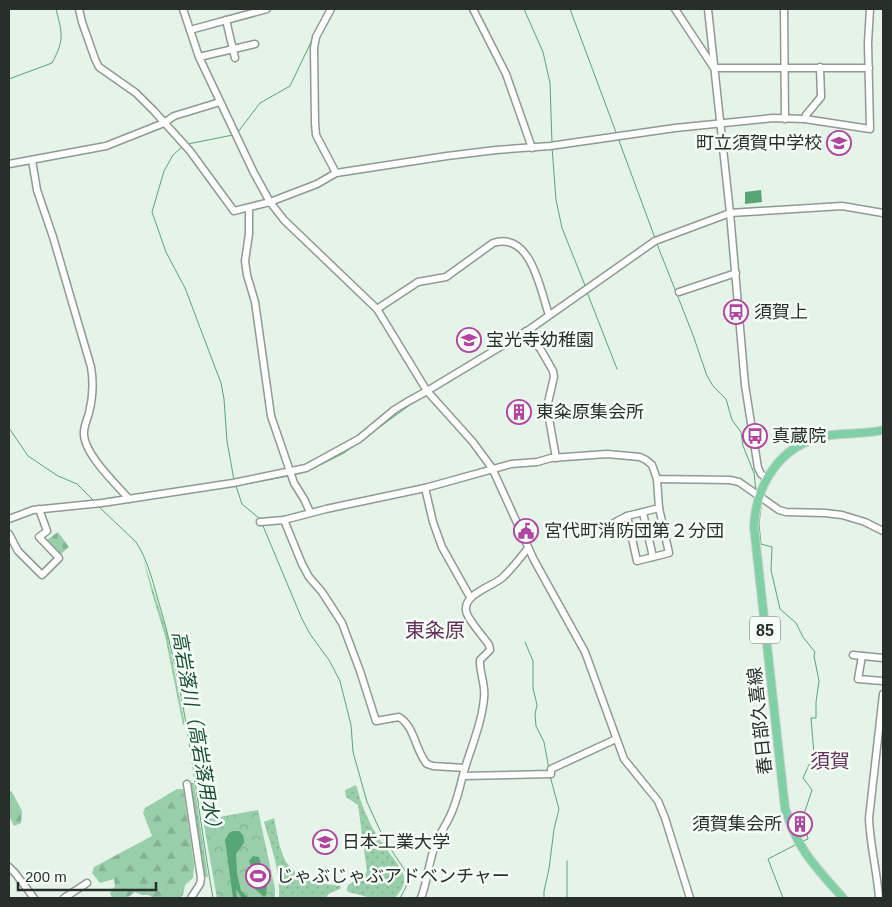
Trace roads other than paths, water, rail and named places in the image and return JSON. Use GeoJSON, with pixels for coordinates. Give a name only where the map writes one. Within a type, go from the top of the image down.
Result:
{"type":"FeatureCollection","features":[{"type":"Feature","properties":{"kind":"main road","name":"春日部久喜線"},"geometry":{"type":"LineString","coordinates":[[843,898],[804,853],[785,808],[754,527],[755,512],[766,478],[791,451],[826,435],[883,430]]}},
{"type":"Feature","properties":{"kind":"street"},"geometry":{"type":"LineString","coordinates":[[79,9],[94,60],[100,67],[136,93],[154,111],[190,151],[234,211],[270,202],[316,184],[336,173],[447,156],[532,148],[720,123],[785,118],[805,119],[870,129],[870,9]]}},
{"type":"Feature","properties":{"kind":"street"},"geometry":{"type":"LineString","coordinates":[[183,9],[199,57],[270,202],[284,220],[377,309],[427,391],[472,441],[492,468],[528,548],[585,652],[624,759],[658,801],[665,818],[688,898]]}},
{"type":"Feature","properties":{"kind":"street"},"geometry":{"type":"LineString","coordinates":[[190,30],[267,9]]}},
{"type":"Feature","properties":{"kind":"street"},"geometry":{"type":"LineString","coordinates":[[331,9],[315,44],[315,123],[316,134],[336,173]]}},
{"type":"Feature","properties":{"kind":"street"},"geometry":{"type":"LineString","coordinates":[[473,9],[506,74],[532,148]]}},
{"type":"Feature","properties":{"kind":"street"},"geometry":{"type":"LineString","coordinates":[[674,9],[714,68]]}},
{"type":"Feature","properties":{"kind":"street"},"geometry":{"type":"LineString","coordinates":[[708,9],[736,274],[744,385],[758,468],[766,478]]}},
{"type":"Feature","properties":{"kind":"street"},"geometry":{"type":"LineString","coordinates":[[784,9],[785,118]]}},
{"type":"Feature","properties":{"kind":"street"},"geometry":{"type":"LineString","coordinates":[[226,20],[236,58]]}},
{"type":"Feature","properties":{"kind":"street"},"geometry":{"type":"LineString","coordinates":[[199,57],[255,44]]}},
{"type":"Feature","properties":{"kind":"street"},"geometry":{"type":"LineString","coordinates":[[805,119],[806,115],[821,97],[820,67]]}},
{"type":"Feature","properties":{"kind":"street"},"geometry":{"type":"LineString","coordinates":[[714,68],[869,68]]}},
{"type":"Feature","properties":{"kind":"street"},"geometry":{"type":"LineString","coordinates":[[9,164],[106,146],[164,123],[174,116],[220,102]]}},
{"type":"Feature","properties":{"kind":"street"},"geometry":{"type":"LineString","coordinates":[[32,160],[37,190],[53,237],[91,367],[94,384],[84,439],[91,453],[129,499]]}},
{"type":"Feature","properties":{"kind":"street"},"geometry":{"type":"LineString","coordinates":[[9,519],[39,509],[129,499],[233,483],[306,468],[352,443],[394,410],[526,331],[531,324],[549,315],[655,242],[730,212],[842,206],[883,213]]}},
{"type":"Feature","properties":{"kind":"street"},"geometry":{"type":"LineString","coordinates":[[250,208],[245,261],[255,302],[271,416],[294,483],[302,494],[310,512]]}},
{"type":"Feature","properties":{"kind":"street"},"geometry":{"type":"LineString","coordinates":[[377,309],[418,282],[446,276],[493,243],[500,241],[514,243],[531,260],[549,315]]}},
{"type":"Feature","properties":{"kind":"street"},"geometry":{"type":"LineString","coordinates":[[679,292],[736,274]]}},
{"type":"Feature","properties":{"kind":"street"},"geometry":{"type":"LineString","coordinates":[[526,331],[553,371],[554,378],[547,407],[556,458]]}},
{"type":"Feature","properties":{"kind":"street"},"geometry":{"type":"LineString","coordinates":[[260,522],[284,520],[310,512],[425,488],[492,468],[556,458],[607,454],[640,457],[652,465],[658,479],[659,508],[669,553],[637,561],[627,516]]}},
{"type":"Feature","properties":{"kind":"street"},"geometry":{"type":"LineString","coordinates":[[658,479],[730,480],[739,482],[773,506],[786,512],[825,512],[842,515],[866,522],[883,531]]}},
{"type":"Feature","properties":{"kind":"street"},"geometry":{"type":"LineString","coordinates":[[425,488],[433,522],[442,547],[470,598]]}},
{"type":"Feature","properties":{"kind":"street"},"geometry":{"type":"LineString","coordinates":[[610,525],[627,516],[659,508]]}},
{"type":"Feature","properties":{"kind":"street"},"geometry":{"type":"LineString","coordinates":[[9,534],[18,551],[42,575],[59,558],[39,537],[47,531],[39,509]]}},
{"type":"Feature","properties":{"kind":"street"},"geometry":{"type":"LineString","coordinates":[[644,513],[653,557]]}},
{"type":"Feature","properties":{"kind":"street"},"geometry":{"type":"LineString","coordinates":[[284,520],[305,570],[342,623],[360,670],[376,721],[402,718],[411,731],[426,764],[465,768]]}},
{"type":"Feature","properties":{"kind":"street"},"geometry":{"type":"LineString","coordinates":[[421,898],[428,879],[433,851],[457,799],[478,728],[484,699],[485,689],[480,660],[490,650],[490,645],[466,610],[470,598],[503,577],[528,548]]}},
{"type":"Feature","properties":{"kind":"street"},"geometry":{"type":"LineString","coordinates":[[853,655],[883,658]]}},
{"type":"Feature","properties":{"kind":"street"},"geometry":{"type":"LineString","coordinates":[[862,656],[858,679],[883,682]]}},
{"type":"Feature","properties":{"kind":"street"},"geometry":{"type":"LineString","coordinates":[[879,898],[877,876],[869,836],[869,818],[883,694]]}},
{"type":"Feature","properties":{"kind":"street"},"geometry":{"type":"LineString","coordinates":[[463,776],[551,774],[551,769],[616,739]]}},
{"type":"Feature","properties":{"kind":"street"},"geometry":{"type":"LineString","coordinates":[[876,755],[883,755]]}},
{"type":"Feature","properties":{"kind":"street"},"geometry":{"type":"LineString","coordinates":[[187,784],[201,878],[200,884],[191,898]]}},
{"type":"Feature","properties":{"kind":"street"},"geometry":{"type":"LineString","coordinates":[[9,867],[15,872],[34,898]]}},
{"type":"Feature","properties":{"kind":"street"},"geometry":{"type":"LineString","coordinates":[[64,898],[87,882]]}},
{"type":"Feature","properties":{"kind":"street"},"geometry":{"type":"LineString","coordinates":[[833,898],[836,890]]}},
{"type":"Feature","properties":{"kind":"waterway"},"geometry":{"type":"LineString","coordinates":[[9,79],[52,63],[61,42],[60,24],[56,9]]}},
{"type":"Feature","properties":{"kind":"waterway"},"geometry":{"type":"LineString","coordinates":[[524,9],[543,52],[550,83],[552,143]]}},
{"type":"Feature","properties":{"kind":"waterway"},"geometry":{"type":"LineString","coordinates":[[570,9],[617,135]]}},
{"type":"Feature","properties":{"kind":"waterway"},"geometry":{"type":"LineString","coordinates":[[238,132],[260,103],[290,86],[313,38]]}},
{"type":"Feature","properties":{"kind":"waterway"},"geometry":{"type":"LineString","coordinates":[[188,144],[233,135]]}},
{"type":"Feature","properties":{"kind":"waterway"},"geometry":{"type":"LineString","coordinates":[[618,138],[655,238]]}},
{"type":"Feature","properties":{"kind":"waterway"},"geometry":{"type":"LineString","coordinates":[[182,147],[173,155],[164,171],[152,212],[166,252],[185,288],[221,383],[227,441],[234,480]]}},
{"type":"Feature","properties":{"kind":"waterway"},"geometry":{"type":"LineString","coordinates":[[552,147],[556,200],[562,228],[586,288]]}},
{"type":"Feature","properties":{"kind":"waterway"},"geometry":{"type":"LineString","coordinates":[[657,244],[707,376],[713,386],[726,399],[732,420],[741,432],[743,446],[754,473],[756,491]]}},
{"type":"Feature","properties":{"kind":"waterway"},"geometry":{"type":"LineString","coordinates":[[587,292],[617,369]]}},
{"type":"Feature","properties":{"kind":"waterway"},"geometry":{"type":"LineString","coordinates":[[294,475],[308,471],[344,453],[414,402]]}},
{"type":"Feature","properties":{"kind":"waterway","name":"高岩落川（高岩落用水）"},"geometry":{"type":"LineString","coordinates":[[9,428],[28,456],[58,476],[77,484],[94,501]]}},
{"type":"Feature","properties":{"kind":"waterway"},"geometry":{"type":"LineString","coordinates":[[260,519],[242,504],[236,486],[288,476]]}},
{"type":"Feature","properties":{"kind":"waterway","name":"高岩落川（高岩落用水）"},"geometry":{"type":"LineString","coordinates":[[98,506],[136,542],[148,566],[178,681],[213,898]]}},
{"type":"Feature","properties":{"kind":"waterway"},"geometry":{"type":"LineString","coordinates":[[761,507],[759,524],[761,544],[772,547],[771,570],[780,609],[796,623],[803,637],[815,652],[814,656],[819,681],[816,718],[811,718],[814,754],[803,778],[812,790],[803,817],[808,839],[803,841]]}},
{"type":"Feature","properties":{"kind":"waterway"},"geometry":{"type":"LineString","coordinates":[[263,526],[302,619],[310,634],[329,660],[340,681],[351,725],[353,752],[367,802],[384,839],[406,872],[406,887],[400,898]]}},
{"type":"Feature","properties":{"kind":"waterway"},"geometry":{"type":"LineString","coordinates":[[525,642],[533,661],[533,688],[537,705],[535,714],[536,726],[544,742],[549,769]]}},
{"type":"Feature","properties":{"kind":"waterway"},"geometry":{"type":"LineString","coordinates":[[544,898],[554,829],[559,809],[550,776]]}},
{"type":"Feature","properties":{"kind":"waterway"},"geometry":{"type":"LineString","coordinates":[[783,898],[768,859],[797,844]]}},
{"type":"Feature","properties":{"kind":"waterway"},"geometry":{"type":"LineString","coordinates":[[567,861],[567,898]]}},
{"type":"Feature","properties":{"kind":"place","name":"町立須賀中学校"},"geometry":{"type":"Point","coordinates":[839,143]}},
{"type":"Feature","properties":{"kind":"place","name":"須賀上"},"geometry":{"type":"Point","coordinates":[736,312]}},
{"type":"Feature","properties":{"kind":"place","name":"宝光寺幼稚園"},"geometry":{"type":"Point","coordinates":[469,340]}},
{"type":"Feature","properties":{"kind":"place","name":"東粂原集会所"},"geometry":{"type":"Point","coordinates":[519,412]}},
{"type":"Feature","properties":{"kind":"place","name":"真蔵院"},"geometry":{"type":"Point","coordinates":[755,436]}},
{"type":"Feature","properties":{"kind":"place","name":"宮代町消防団第２分団"},"geometry":{"type":"Point","coordinates":[526,531]}},
{"type":"Feature","properties":{"kind":"place","name":"須賀集会所"},"geometry":{"type":"Point","coordinates":[800,824]}},
{"type":"Feature","properties":{"kind":"place","name":"日本工業大学"},"geometry":{"type":"Point","coordinates":[325,842]}},
{"type":"Feature","properties":{"kind":"place","name":"じゃぶじゃぶアドベンチャー"},"geometry":{"type":"Point","coordinates":[258,876]}},
{"type":"Feature","properties":{"kind":"district","name":"東粂原"},"geometry":{"type":"Point","coordinates":[435,630]}},
{"type":"Feature","properties":{"kind":"district","name":"須賀"},"geometry":{"type":"Point","coordinates":[830,761]}}]}
